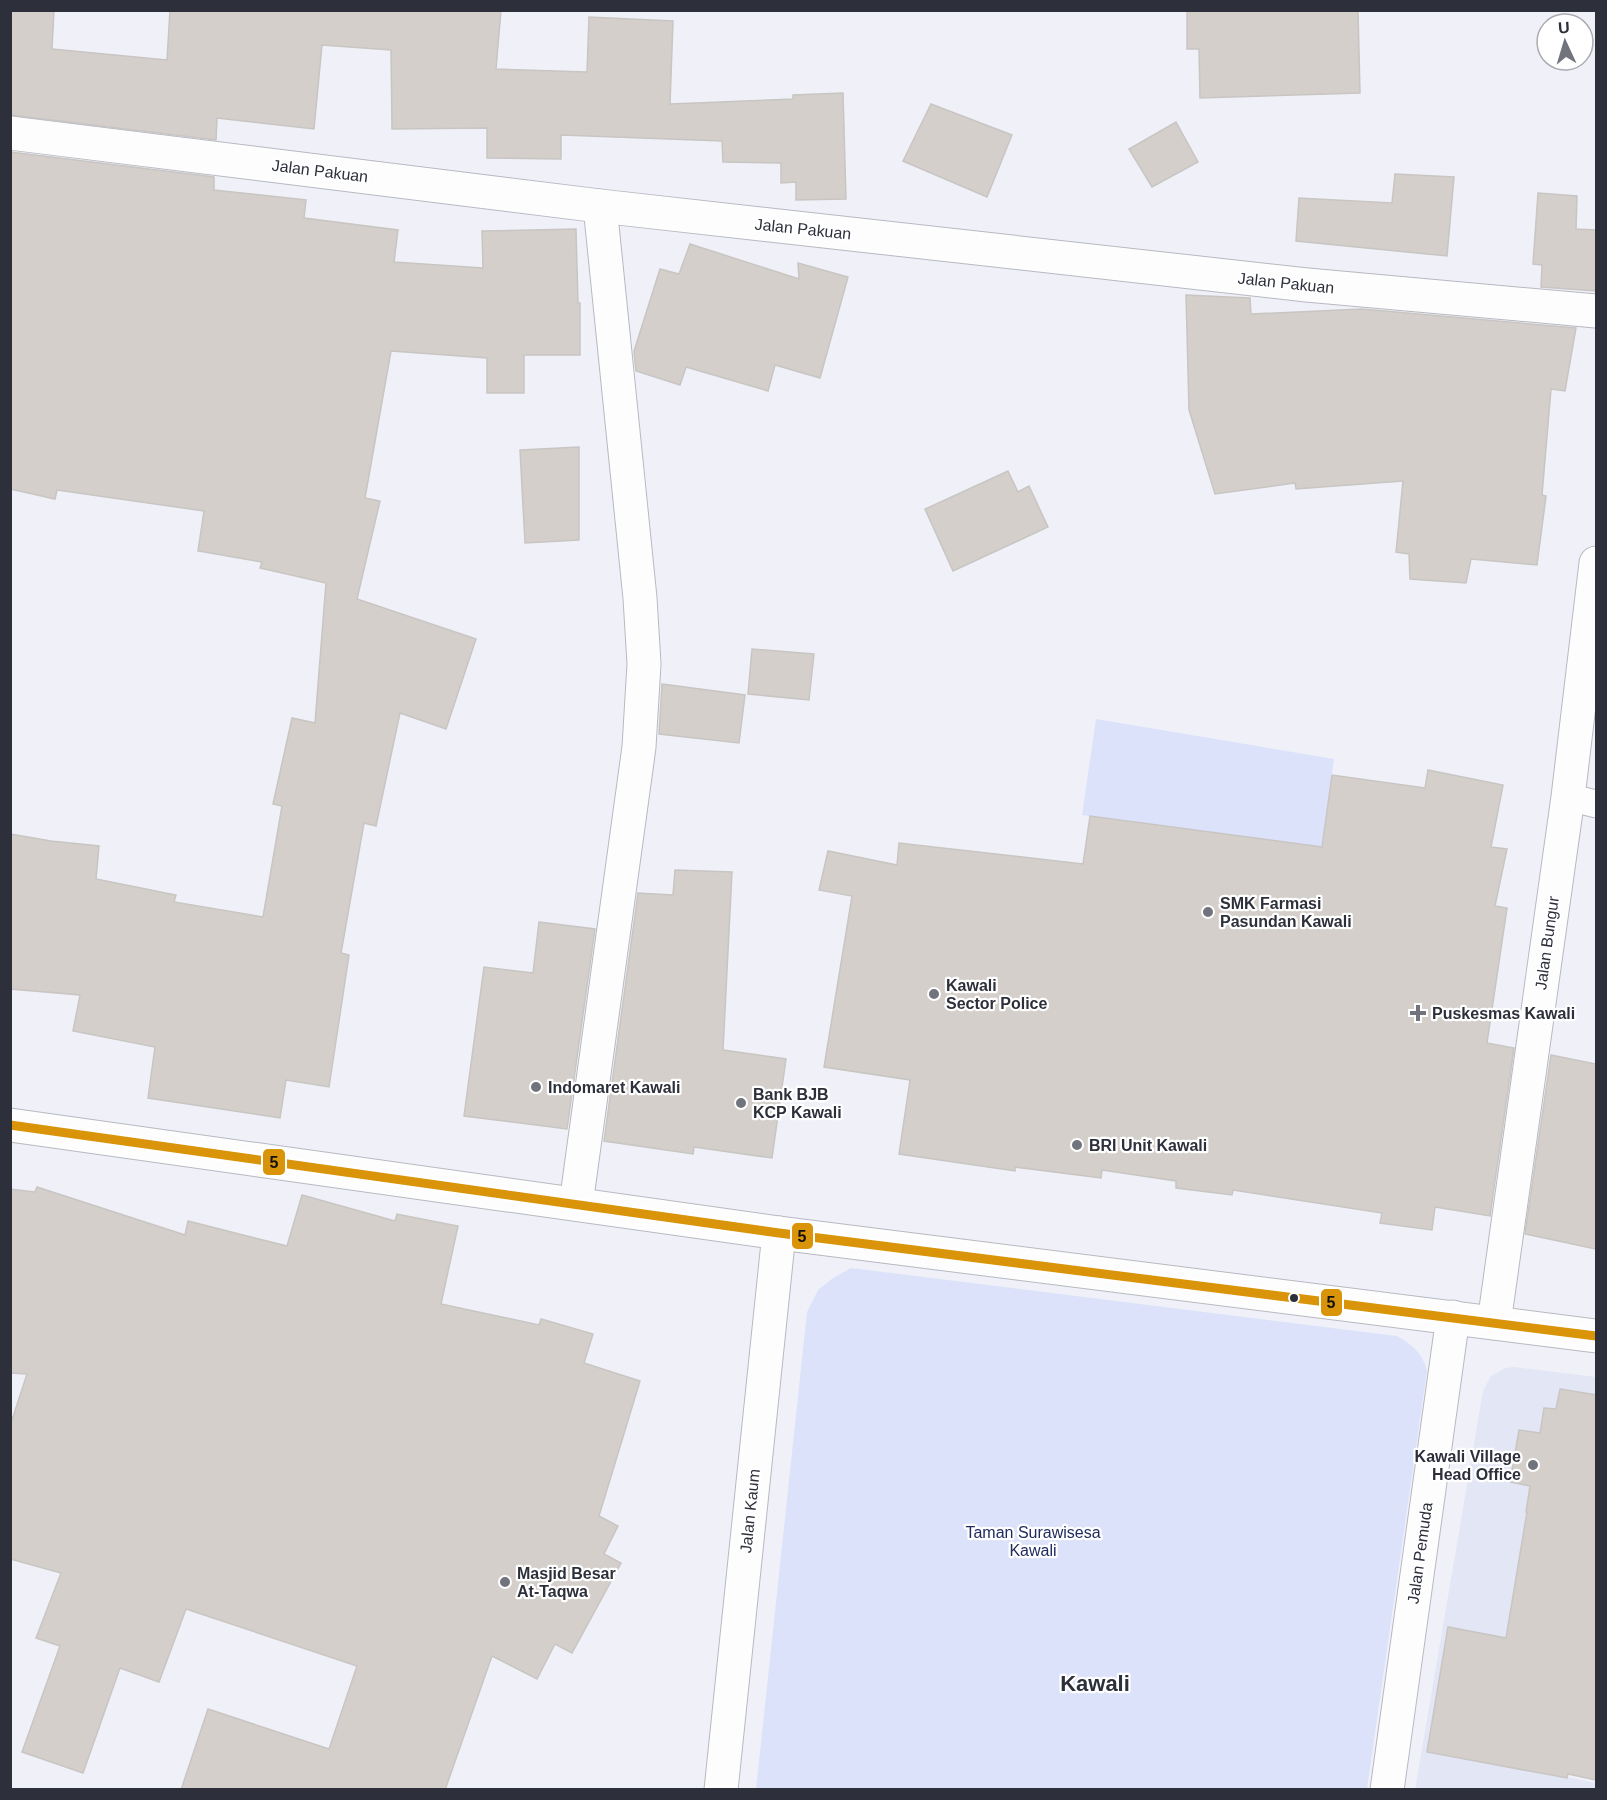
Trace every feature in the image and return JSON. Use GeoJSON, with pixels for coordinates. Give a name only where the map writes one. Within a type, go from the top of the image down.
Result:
{"type":"FeatureCollection","features":[{"type":"Feature","properties":{"kind":"main road","name":"Jalan Pakuan"},"geometry":{"type":"LineString","coordinates":[[10,133],[600,206],[1307,285],[1596,311]]}},
{"type":"Feature","properties":{"kind":"main road"},"geometry":{"type":"LineString","coordinates":[[576,1204],[639,747],[644,664],[640,597],[600,206]]}},
{"type":"Feature","properties":{"kind":"main road","name":"Jalan Bungur"},"geometry":{"type":"LineString","coordinates":[[1494,1323],[1582,801],[1596,563]]}},
{"type":"Feature","properties":{"kind":"main road"},"geometry":{"type":"LineString","coordinates":[[10,1125],[779,1233],[1596,1336]]}},
{"type":"Feature","properties":{"kind":"main road","name":"Jalan Kaum"},"geometry":{"type":"LineString","coordinates":[[721,1790],[779,1233]]}},
{"type":"Feature","properties":{"kind":"main road","name":"Jalan Pemuda"},"geometry":{"type":"LineString","coordinates":[[1387,1790],[1453,1317]]}},
{"type":"Feature","properties":{"kind":"shaded area","name":"Kawali Village Head Office"},"geometry":{"type":"Polygon","coordinates":[[[1514,1367],[1596,1377],[1596,1616],[1567,1777],[1596,1783],[1596,1789],[1415,1790],[1483,1391],[1491,1376],[1505,1368],[1514,1367]]]}},
{"type":"Feature","properties":{"kind":"green space"},"geometry":{"type":"Polygon","coordinates":[[[1096,719],[1334,759],[1322,847],[1082,815],[1096,719]]]}},
{"type":"Feature","properties":{"kind":"green space","name":"Taman Surawisesa Kawali"},"geometry":{"type":"Polygon","coordinates":[[[851,1268],[1397,1336],[1416,1350],[1427,1371],[1367,1789],[756,1789],[807,1312],[818,1290],[851,1268]]]}},
{"type":"Feature","properties":{"kind":"building"},"geometry":{"type":"Polygon","coordinates":[[[10,10],[54,10],[52,49],[167,60],[170,10],[501,10],[496,69],[587,72],[589,17],[673,21],[670,104],[793,99],[793,95],[843,93],[846,199],[796,200],[796,182],[781,183],[781,163],[723,162],[722,141],[561,135],[561,159],[487,158],[487,128],[392,129],[391,50],[322,45],[314,129],[217,118],[216,140],[10,115],[10,10]]]}},
{"type":"Feature","properties":{"kind":"building"},"geometry":{"type":"Polygon","coordinates":[[[1187,10],[1358,10],[1360,93],[1200,98],[1199,49],[1187,49],[1187,10]]]}},
{"type":"Feature","properties":{"kind":"building"},"geometry":{"type":"Polygon","coordinates":[[[931,104],[1012,135],[987,197],[903,161],[931,104]]]}},
{"type":"Feature","properties":{"kind":"building"},"geometry":{"type":"Polygon","coordinates":[[[1176,122],[1198,162],[1152,187],[1129,149],[1176,122]]]}},
{"type":"Feature","properties":{"kind":"building"},"geometry":{"type":"Polygon","coordinates":[[[10,152],[214,177],[214,190],[306,200],[304,218],[398,230],[394,262],[483,268],[482,231],[576,229],[580,355],[524,355],[524,393],[487,393],[487,358],[391,351],[365,498],[380,501],[357,599],[476,639],[446,729],[400,713],[376,826],[364,823],[341,953],[349,955],[329,1087],[286,1080],[280,1118],[148,1098],[155,1047],[73,1031],[80,995],[10,989],[10,834],[99,846],[96,879],[176,895],[174,902],[263,917],[282,806],[273,804],[292,718],[315,723],[326,583],[260,568],[262,562],[198,551],[204,511],[57,490],[55,499],[10,489],[10,152]]]}},
{"type":"Feature","properties":{"kind":"building"},"geometry":{"type":"Polygon","coordinates":[[[1395,174],[1454,177],[1447,256],[1296,241],[1299,198],[1392,203],[1395,174]]]}},
{"type":"Feature","properties":{"kind":"building"},"geometry":{"type":"Polygon","coordinates":[[[1538,193],[1577,196],[1576,229],[1596,230],[1596,291],[1541,287],[1542,265],[1533,264],[1538,193]]]}},
{"type":"Feature","properties":{"kind":"building"},"geometry":{"type":"Polygon","coordinates":[[[690,244],[799,279],[798,263],[848,277],[820,378],[775,365],[768,391],[686,367],[680,385],[636,371],[634,351],[660,269],[679,274],[690,244]]]}},
{"type":"Feature","properties":{"kind":"building"},"geometry":{"type":"Polygon","coordinates":[[[1186,295],[1250,298],[1251,314],[1362,309],[1576,328],[1565,391],[1551,389],[1542,495],[1546,496],[1537,565],[1471,559],[1466,583],[1410,579],[1409,554],[1396,552],[1403,481],[1296,489],[1295,483],[1215,494],[1189,410],[1186,295]]]}},
{"type":"Feature","properties":{"kind":"building"},"geometry":{"type":"Polygon","coordinates":[[[579,447],[579,540],[525,543],[520,450],[579,447]]]}},
{"type":"Feature","properties":{"kind":"building"},"geometry":{"type":"Polygon","coordinates":[[[1008,471],[1018,492],[1029,486],[1048,527],[953,571],[925,509],[1008,471]]]}},
{"type":"Feature","properties":{"kind":"building"},"geometry":{"type":"Polygon","coordinates":[[[752,649],[814,654],[809,700],[748,694],[752,649]]]}},
{"type":"Feature","properties":{"kind":"building"},"geometry":{"type":"Polygon","coordinates":[[[662,684],[745,695],[739,743],[659,734],[662,684]]]}},
{"type":"Feature","properties":{"kind":"building"},"geometry":{"type":"Polygon","coordinates":[[[1428,770],[1503,785],[1491,847],[1507,849],[1495,906],[1507,908],[1487,1043],[1514,1048],[1490,1216],[1435,1207],[1432,1230],[1380,1223],[1382,1213],[1233,1190],[1232,1195],[1176,1188],[1176,1181],[1102,1170],[1101,1178],[1015,1167],[1015,1171],[899,1154],[910,1080],[824,1067],[852,896],[819,890],[828,851],[897,865],[899,843],[1083,864],[1090,816],[1322,847],[1332,775],[1425,788],[1428,770]]]}},
{"type":"Feature","properties":{"kind":"building"},"geometry":{"type":"Polygon","coordinates":[[[675,870],[732,872],[723,1050],[786,1059],[772,1158],[694,1147],[693,1154],[604,1141],[638,893],[673,895],[675,870]]]}},
{"type":"Feature","properties":{"kind":"building"},"geometry":{"type":"Polygon","coordinates":[[[539,922],[595,929],[567,1129],[464,1116],[484,967],[533,973],[539,922]]]}},
{"type":"Feature","properties":{"kind":"building"},"geometry":{"type":"Polygon","coordinates":[[[1551,1055],[1596,1064],[1596,1249],[1525,1234],[1551,1055]]]}},
{"type":"Feature","properties":{"kind":"building"},"geometry":{"type":"Polygon","coordinates":[[[37,1187],[185,1235],[188,1221],[287,1246],[302,1195],[395,1221],[397,1214],[458,1226],[441,1304],[539,1325],[541,1319],[593,1334],[584,1363],[640,1381],[599,1516],[618,1526],[604,1554],[621,1563],[572,1653],[555,1644],[537,1679],[492,1656],[445,1790],[181,1790],[208,1709],[329,1749],[357,1666],[186,1609],[159,1682],[120,1668],[83,1773],[22,1752],[60,1646],[36,1638],[61,1573],[10,1559],[10,1426],[27,1374],[10,1373],[10,1189],[35,1192],[37,1187]]]}},
{"type":"Feature","properties":{"kind":"building"},"geometry":{"type":"Polygon","coordinates":[[[1560,1389],[1596,1395],[1596,1780],[1568,1774],[1567,1778],[1427,1752],[1448,1627],[1506,1638],[1530,1486],[1510,1482],[1519,1430],[1540,1433],[1544,1408],[1556,1409],[1560,1389]]]}},
{"type":"Feature","properties":{"kind":"transit line","name":"5"},"geometry":{"type":"LineString","coordinates":[[10,1125],[779,1233],[1596,1336]]}},
{"type":"Feature","properties":{"kind":"place","name":"SMK Farmasi Pasundan Kawali"},"geometry":{"type":"Point","coordinates":[1208,912]}},
{"type":"Feature","properties":{"kind":"place","name":"Kawali Sector Police"},"geometry":{"type":"Point","coordinates":[934,994]}},
{"type":"Feature","properties":{"kind":"place","name":"Puskesmas Kawali"},"geometry":{"type":"Point","coordinates":[1418,1013]}},
{"type":"Feature","properties":{"kind":"place","name":"Indomaret Kawali"},"geometry":{"type":"Point","coordinates":[536,1087]}},
{"type":"Feature","properties":{"kind":"place","name":"Bank BJB KCP Kawali"},"geometry":{"type":"Point","coordinates":[741,1103]}},
{"type":"Feature","properties":{"kind":"place","name":"BRI Unit Kawali"},"geometry":{"type":"Point","coordinates":[1077,1145]}},
{"type":"Feature","properties":{"kind":"place","name":"Kawali Village Head Office"},"geometry":{"type":"Point","coordinates":[1533,1465]}},
{"type":"Feature","properties":{"kind":"place","name":"Masjid Besar At-Taqwa"},"geometry":{"type":"Point","coordinates":[505,1582]}},
{"type":"Feature","properties":{"kind":"district","name":"Kawali"},"geometry":{"type":"Point","coordinates":[1095,1683]}}]}
